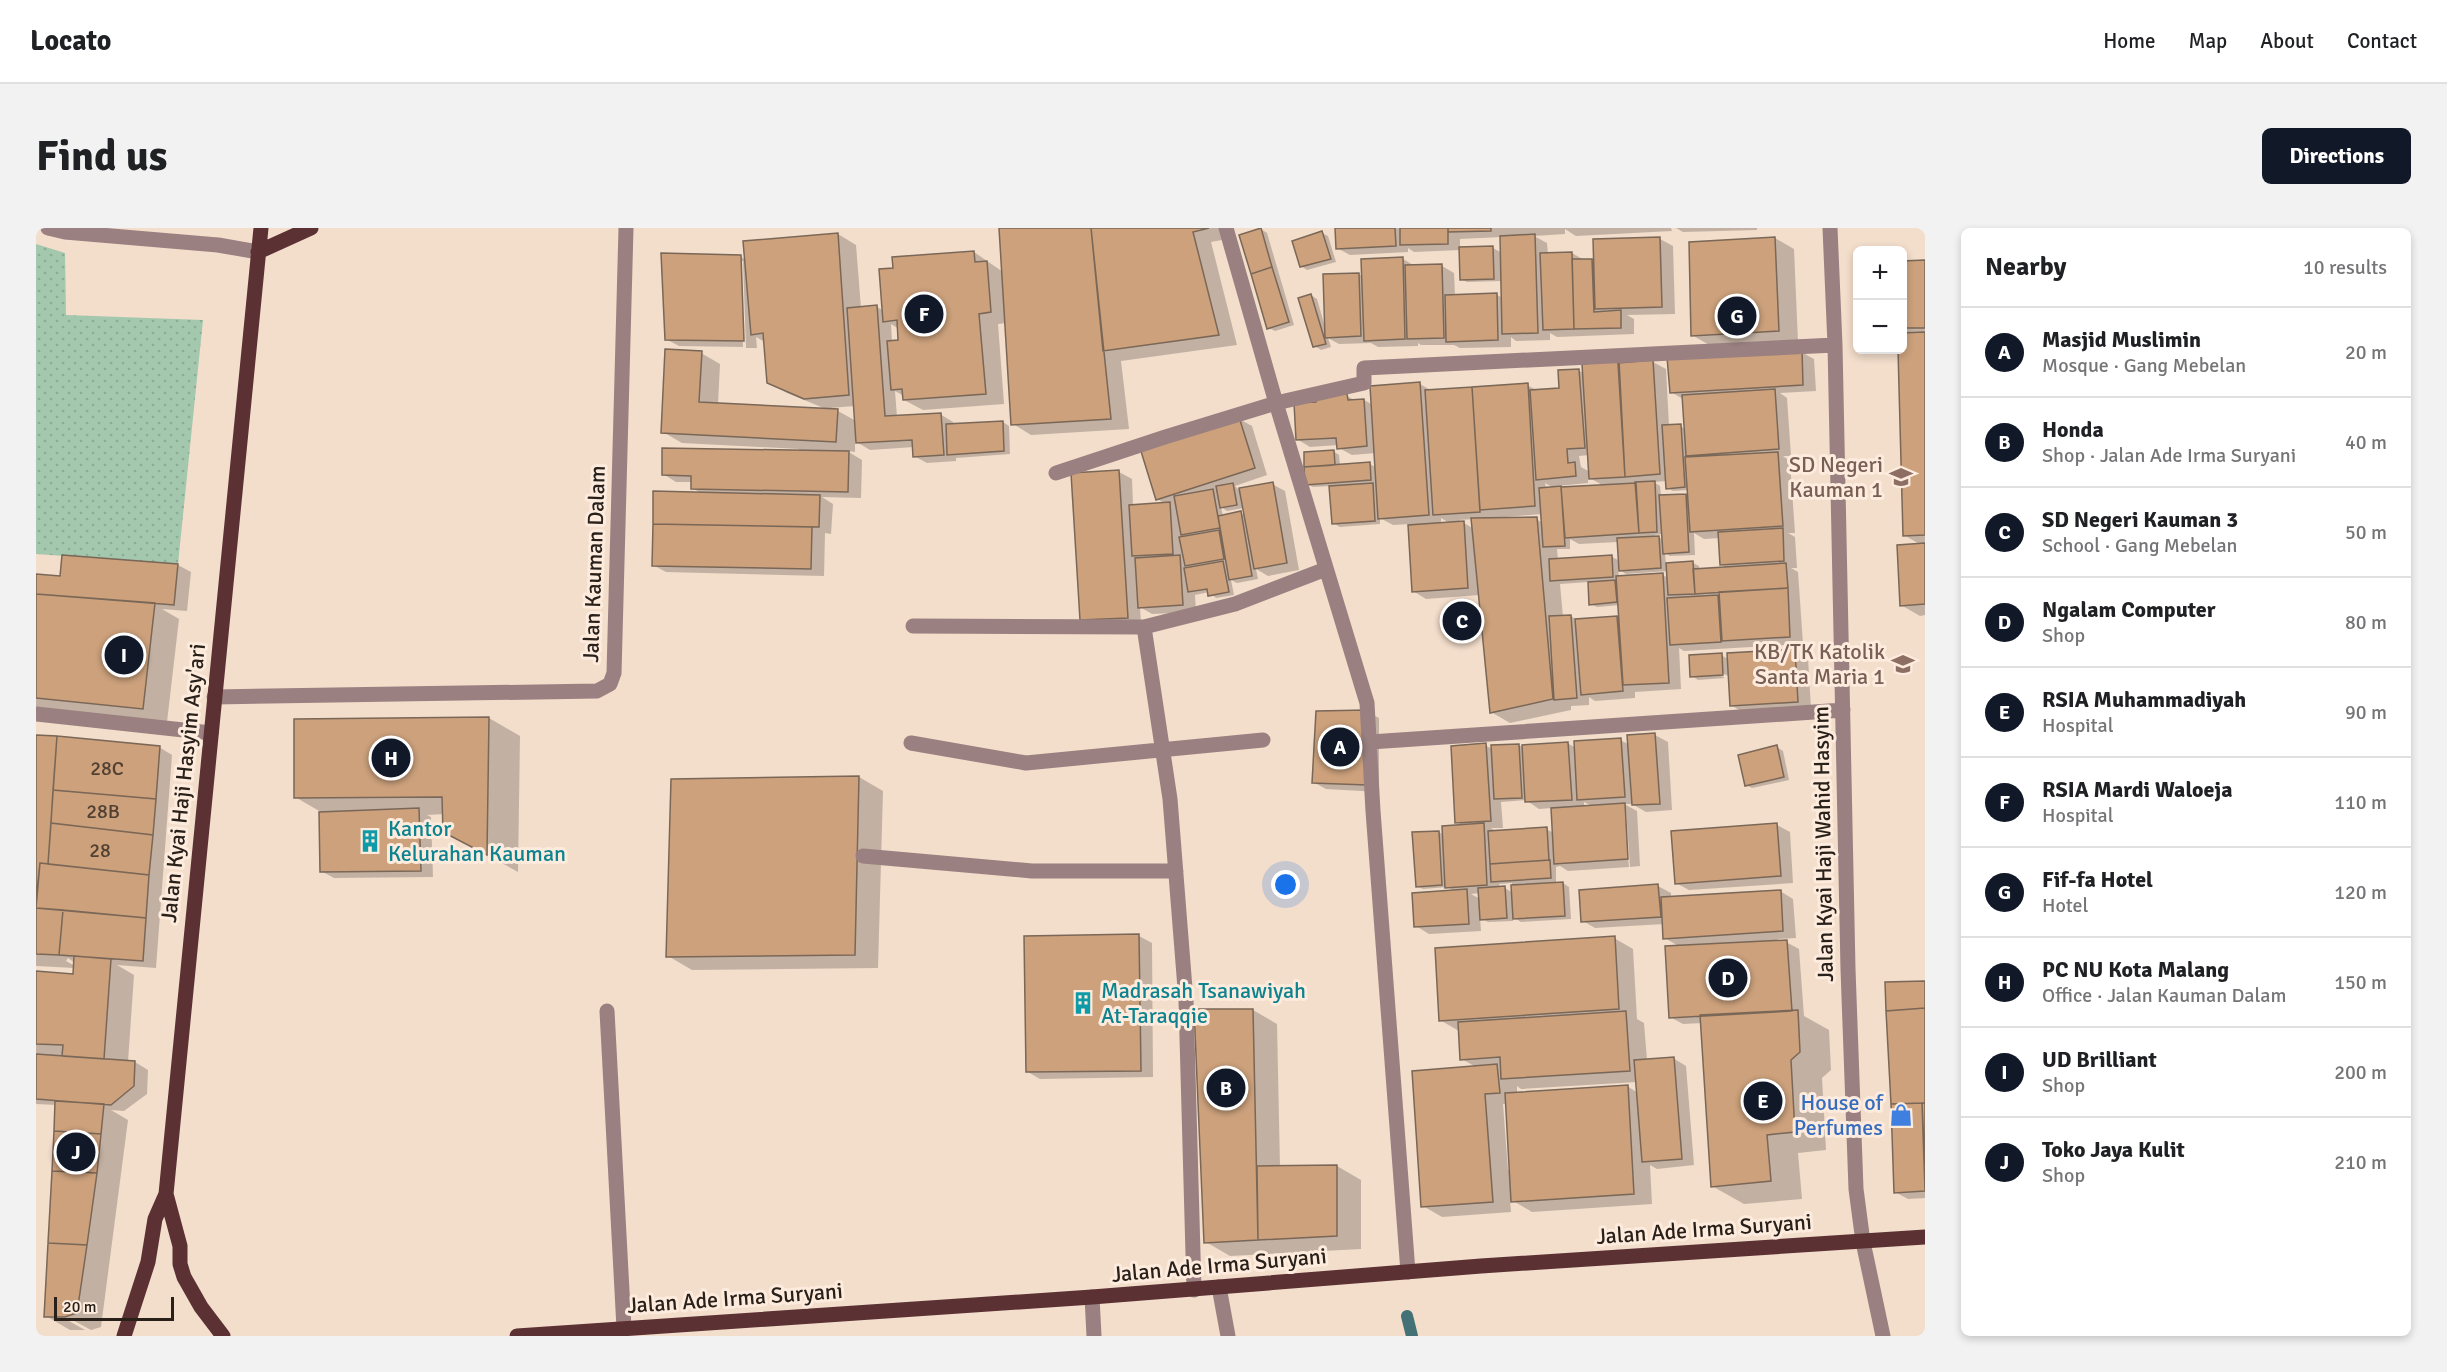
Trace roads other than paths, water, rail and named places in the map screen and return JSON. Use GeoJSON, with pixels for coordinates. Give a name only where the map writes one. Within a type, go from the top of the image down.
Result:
{"type":"FeatureCollection","features":[{"type":"Feature","properties":{"kind":"main road","name":"Jalan Kyai Haji Hasyim Asy'ari"},"geometry":{"type":"LineString","coordinates":[[124,1336],[148,1262],[154,1219],[166,1194],[261,228]]}},
{"type":"Feature","properties":{"kind":"main road"},"geometry":{"type":"LineString","coordinates":[[258,252],[310,228]]}},
{"type":"Feature","properties":{"kind":"main road"},"geometry":{"type":"LineString","coordinates":[[166,1194],[180,1246],[180,1264],[184,1277],[201,1307],[223,1336]]}},
{"type":"Feature","properties":{"kind":"main road","name":"Jalan Ade Irma Suryani"},"geometry":{"type":"LineString","coordinates":[[517,1336],[624,1328],[666,1331],[1408,1272],[1925,1237]]}},
{"type":"Feature","properties":{"kind":"street"},"geometry":{"type":"LineString","coordinates":[[48,228],[65,232],[218,245],[258,252]]}},
{"type":"Feature","properties":{"kind":"street","name":"Jalan Kauman Dalam"},"geometry":{"type":"LineString","coordinates":[[214,697],[597,692],[610,684],[614,673],[626,228]]}},
{"type":"Feature","properties":{"kind":"street"},"geometry":{"type":"LineString","coordinates":[[1226,228],[1276,403],[1367,703],[1408,1272]]}},
{"type":"Feature","properties":{"kind":"street","name":"Jalan Kyai Haji Wahid Hasyim"},"geometry":{"type":"LineString","coordinates":[[1830,228],[1835,345],[1848,969],[1856,1189],[1863,1242],[1883,1336]]}},
{"type":"Feature","properties":{"kind":"street"},"geometry":{"type":"LineString","coordinates":[[1056,473],[1276,403],[1364,383],[1364,368],[1835,345]]}},
{"type":"Feature","properties":{"kind":"street"},"geometry":{"type":"LineString","coordinates":[[912,626],[1144,627],[1235,604],[1326,569]]}},
{"type":"Feature","properties":{"kind":"street"},"geometry":{"type":"LineString","coordinates":[[1144,627],[1163,751],[1176,871],[1186,1001],[1194,1290]]}},
{"type":"Feature","properties":{"kind":"street"},"geometry":{"type":"LineString","coordinates":[[1370,742],[1843,710]]}},
{"type":"Feature","properties":{"kind":"street"},"geometry":{"type":"LineString","coordinates":[[36,714],[210,733]]}},
{"type":"Feature","properties":{"kind":"street"},"geometry":{"type":"LineString","coordinates":[[911,743],[1026,763],[1263,740]]}},
{"type":"Feature","properties":{"kind":"street"},"geometry":{"type":"LineString","coordinates":[[863,856],[1032,871],[1176,871]]}},
{"type":"Feature","properties":{"kind":"street"},"geometry":{"type":"LineString","coordinates":[[607,1011],[624,1328]]}},
{"type":"Feature","properties":{"kind":"street"},"geometry":{"type":"LineString","coordinates":[[1219,1287],[1228,1336]]}},
{"type":"Feature","properties":{"kind":"street"},"geometry":{"type":"LineString","coordinates":[[1092,1297],[1094,1336]]}},
{"type":"Feature","properties":{"kind":"waterway"},"geometry":{"type":"LineString","coordinates":[[1407,1316],[1412,1336]]}},
{"type":"Feature","properties":{"kind":"place","name":"RSIA Mardi Waloeja"},"geometry":{"type":"Point","coordinates":[924,314]}},
{"type":"Feature","properties":{"kind":"place","name":"Fif-fa Hotel"},"geometry":{"type":"Point","coordinates":[1737,316]}},
{"type":"Feature","properties":{"kind":"place","name":"SD Negeri Kauman 1"},"geometry":{"type":"Point","coordinates":[1901,477]}},
{"type":"Feature","properties":{"kind":"place","name":"SD Negeri Kauman 3"},"geometry":{"type":"Point","coordinates":[1462,621]}},
{"type":"Feature","properties":{"kind":"place","name":"UD Brilliant"},"geometry":{"type":"Point","coordinates":[124,655]}},
{"type":"Feature","properties":{"kind":"place","name":"KB/TK Katolik Santa Maria 1"},"geometry":{"type":"Point","coordinates":[1903,664]}},
{"type":"Feature","properties":{"kind":"place","name":"Masjid Muslimin"},"geometry":{"type":"Point","coordinates":[1340,747]}},
{"type":"Feature","properties":{"kind":"place","name":"PC NU Kota Malang"},"geometry":{"type":"Point","coordinates":[391,758]}},
{"type":"Feature","properties":{"kind":"place","name":"Kantor Kelurahan Kauman"},"geometry":{"type":"Point","coordinates":[370,841]}},
{"type":"Feature","properties":{"kind":"place","name":"Ngalam Computer"},"geometry":{"type":"Point","coordinates":[1728,978]}},
{"type":"Feature","properties":{"kind":"place","name":"Madrasah Tsanawiyah At-Taraqqie"},"geometry":{"type":"Point","coordinates":[1083,1003]}},
{"type":"Feature","properties":{"kind":"place","name":"Honda"},"geometry":{"type":"Point","coordinates":[1226,1088]}},
{"type":"Feature","properties":{"kind":"place","name":"RSIA Muhammadiyah"},"geometry":{"type":"Point","coordinates":[1763,1101]}},
{"type":"Feature","properties":{"kind":"place","name":"House of Perfumes"},"geometry":{"type":"Point","coordinates":[1901,1115]}},
{"type":"Feature","properties":{"kind":"place","name":"Toko Jaya Kulit"},"geometry":{"type":"Point","coordinates":[76,1152]}}]}
